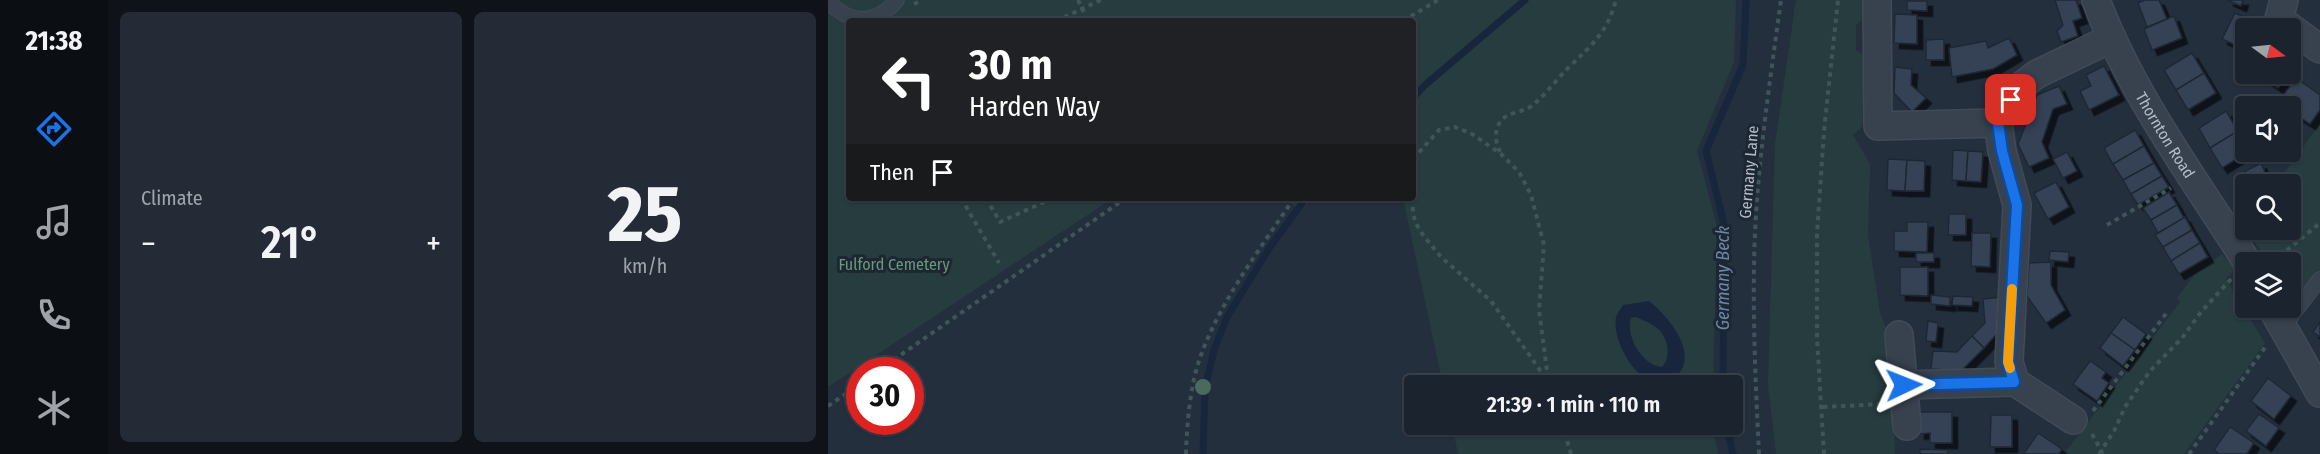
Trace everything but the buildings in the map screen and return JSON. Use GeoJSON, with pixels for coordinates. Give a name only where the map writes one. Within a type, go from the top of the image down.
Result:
{"type":"FeatureCollection","features":[{"type":"Feature","properties":{"kind":"street"},"geometry":{"type":"LineString","coordinates":[[1877,0],[1878,126],[1998,123]]}},
{"type":"Feature","properties":{"kind":"street","name":"Thornton Road"},"geometry":{"type":"LineString","coordinates":[[2096,0],[2112,38],[2146,101],[2193,176],[2235,260]]}},
{"type":"Feature","properties":{"kind":"street"},"geometry":{"type":"LineString","coordinates":[[2284,0],[2279,19],[2320,49]]}},
{"type":"Feature","properties":{"kind":"street"},"geometry":{"type":"LineString","coordinates":[[2014,382],[2008,362],[2017,205],[2002,151],[1998,123],[2011,100],[2025,83],[2037,74],[2112,38]]}},
{"type":"Feature","properties":{"kind":"street"},"geometry":{"type":"LineString","coordinates":[[2275,325],[2320,393]]}},
{"type":"Feature","properties":{"kind":"street"},"geometry":{"type":"LineString","coordinates":[[1899,335],[1905,405],[2014,382],[2081,418]]}},
{"type":"Feature","properties":{"kind":"lane"},"geometry":{"type":"LineString","coordinates":[[828,0],[846,16],[853,18]]}},
{"type":"Feature","properties":{"kind":"lane"},"geometry":{"type":"LineString","coordinates":[[874,18],[897,0]]}},
{"type":"Feature","properties":{"kind":"lane"},"geometry":{"type":"LineString","coordinates":[[2275,325],[2320,279]]}},
{"type":"Feature","properties":{"kind":"path"},"geometry":{"type":"LineString","coordinates":[[1078,0],[1086,18]]}},
{"type":"Feature","properties":{"kind":"path"},"geometry":{"type":"LineString","coordinates":[[1062,18],[1101,0]]}},
{"type":"Feature","properties":{"kind":"path"},"geometry":{"type":"LineString","coordinates":[[1408,18],[1438,0]]}},
{"type":"Feature","properties":{"kind":"path"},"geometry":{"type":"LineString","coordinates":[[1501,154],[1496,143],[1500,122],[1509,115],[1532,106],[1583,55],[1600,36],[1611,18],[1616,0]]}},
{"type":"Feature","properties":{"kind":"path","name":"Germany Lane"},"geometry":{"type":"LineString","coordinates":[[1759,454],[1754,353],[1754,265],[1759,171],[1781,0]]}},
{"type":"Feature","properties":{"kind":"path"},"geometry":{"type":"LineString","coordinates":[[1824,454],[1823,407],[1817,338],[1817,234],[1824,131],[1839,0]]}},
{"type":"Feature","properties":{"kind":"path"},"geometry":{"type":"LineString","coordinates":[[1416,156],[1439,130],[1455,127],[1472,134],[1501,154],[1519,172],[1531,195],[1544,245],[1539,310],[1547,375]]}},
{"type":"Feature","properties":{"kind":"path"},"geometry":{"type":"LineString","coordinates":[[2107,225],[2193,176]]}},
{"type":"Feature","properties":{"kind":"path"},"geometry":{"type":"LineString","coordinates":[[964,201],[999,263]]}},
{"type":"Feature","properties":{"kind":"path"},"geometry":{"type":"LineString","coordinates":[[989,201],[1000,222],[1046,201]]}},
{"type":"Feature","properties":{"kind":"path"},"geometry":{"type":"LineString","coordinates":[[898,357],[1122,201]]}},
{"type":"Feature","properties":{"kind":"path"},"geometry":{"type":"LineString","coordinates":[[1186,454],[1187,419],[1200,356],[1225,302],[1292,201]]}},
{"type":"Feature","properties":{"kind":"path"},"geometry":{"type":"LineString","coordinates":[[1412,201],[1415,222],[1423,235],[1441,258],[1491,301],[1542,375]]}},
{"type":"Feature","properties":{"kind":"path"},"geometry":{"type":"LineString","coordinates":[[2285,252],[2320,223]]}},
{"type":"Feature","properties":{"kind":"path"},"geometry":{"type":"LineString","coordinates":[[2099,454],[2114,431],[2125,407],[2150,371],[2182,338],[2201,312],[2235,275]]}},
{"type":"Feature","properties":{"kind":"path"},"geometry":{"type":"LineString","coordinates":[[2081,418],[2168,311]]}},
{"type":"Feature","properties":{"kind":"path"},"geometry":{"type":"LineString","coordinates":[[2189,454],[2275,325]]}},
{"type":"Feature","properties":{"kind":"path"},"geometry":{"type":"LineString","coordinates":[[828,406],[846,394]]}},
{"type":"Feature","properties":{"kind":"path"},"geometry":{"type":"LineString","coordinates":[[1823,407],[1905,405]]}},
{"type":"Feature","properties":{"kind":"path"},"geometry":{"type":"LineString","coordinates":[[1565,435],[1571,454]]}},
{"type":"Feature","properties":{"kind":"green space","name":"Fulford Cemetery"},"geometry":{"type":"Polygon","coordinates":[[[828,0],[1736,0],[1734,62],[1697,151],[1717,226],[1713,375],[1441,375],[1404,201],[1416,201],[1416,18],[846,18],[846,201],[1108,201],[873,357],[846,357],[846,375],[828,387],[828,0]]]}},
{"type":"Feature","properties":{"kind":"green space"},"geometry":{"type":"Polygon","coordinates":[[[1796,0],[1864,0],[1863,19],[1856,25],[1856,50],[1865,56],[1862,127],[1853,135],[1870,164],[1868,235],[1880,313],[1891,339],[1895,454],[1776,454],[1768,384],[1775,144],[1796,0]]]}},
{"type":"Feature","properties":{"kind":"green space"},"geometry":{"type":"Polygon","coordinates":[[[2320,124],[2320,272],[2301,297],[2301,252],[2261,252],[2254,240],[2301,240],[2301,174],[2283,174],[2292,162],[2301,162],[2301,150],[2320,124]]]}},
{"type":"Feature","properties":{"kind":"green space"},"geometry":{"type":"Polygon","coordinates":[[[1287,201],[1310,201],[1302,210],[1287,201]]]}},
{"type":"Feature","properties":{"kind":"green space"},"geometry":{"type":"Polygon","coordinates":[[[2222,254],[2235,269],[2226,279],[2235,294],[2235,318],[2250,318],[2265,343],[2184,454],[2064,454],[2180,302],[2177,298],[2195,274],[2222,254]]]}},
{"type":"Feature","properties":{"kind":"green space"},"geometry":{"type":"Polygon","coordinates":[[[1454,435],[1715,435],[1718,454],[1458,454],[1454,435]]]}},
{"type":"Feature","properties":{"kind":"water"},"geometry":{"type":"Polygon","coordinates":[[[1649,301],[1662,313],[1675,330],[1684,348],[1683,367],[1678,375],[1641,375],[1634,369],[1620,343],[1615,325],[1616,317],[1623,305],[1649,301]],[[1636,317],[1631,318],[1630,333],[1642,356],[1662,367],[1667,358],[1667,347],[1664,336],[1655,326],[1636,317]]]}},
{"type":"Feature","properties":{"kind":"waterway"},"geometry":{"type":"LineString","coordinates":[[1416,95],[1525,0]]}},
{"type":"Feature","properties":{"kind":"waterway","name":"Germany Beck"},"geometry":{"type":"LineString","coordinates":[[1723,375],[1724,224],[1706,151],[1743,65],[1746,0]]}},
{"type":"Feature","properties":{"kind":"waterway"},"geometry":{"type":"LineString","coordinates":[[1203,454],[1205,389],[1214,350],[1227,317],[1270,247],[1304,201]]}},
{"type":"Feature","properties":{"kind":"waterway","name":"Germany Beck"},"geometry":{"type":"LineString","coordinates":[[1729,435],[1733,454]]}},
{"type":"Feature","properties":{"kind":"slow traffic"},"geometry":{"type":"LineString","coordinates":[[2010,368],[2008,362],[2012,289]]}},
{"type":"Feature","properties":{"kind":"route"},"geometry":{"type":"LineString","coordinates":[[1904,385],[2014,382],[2008,362],[2017,205],[2002,151],[1998,123],[2011,100]]}}]}
